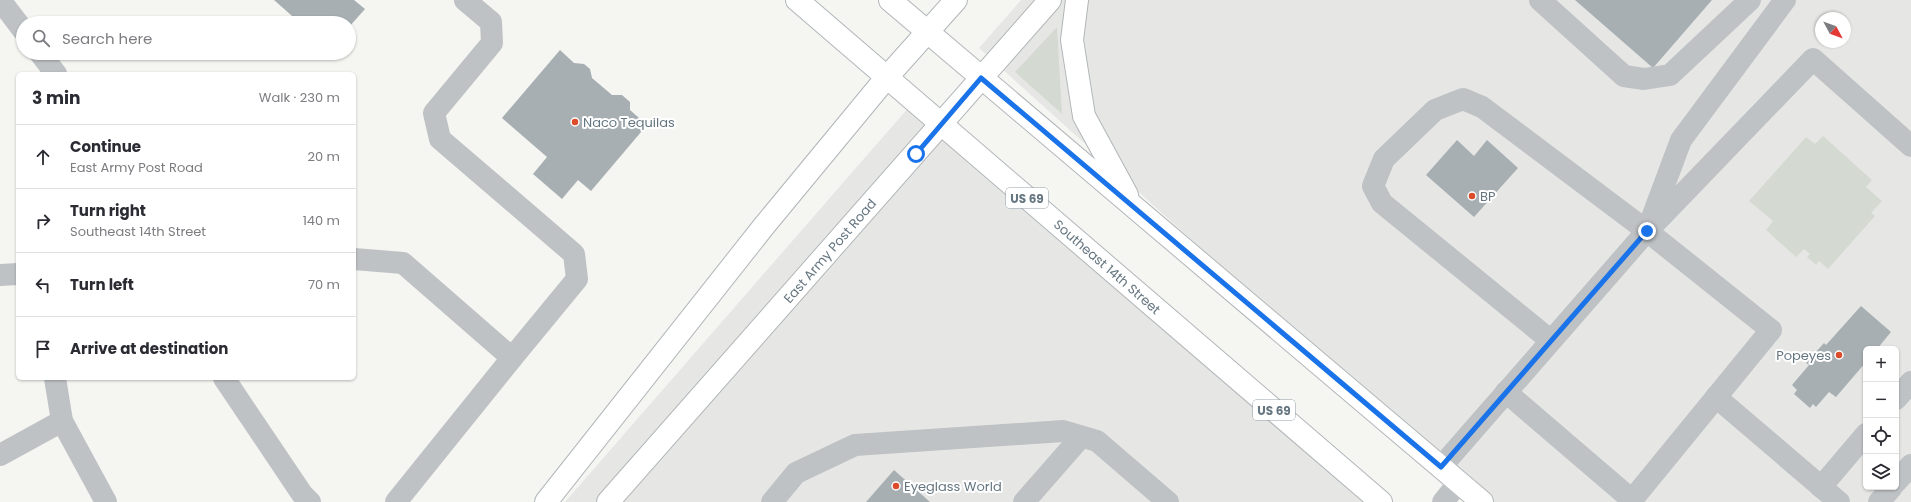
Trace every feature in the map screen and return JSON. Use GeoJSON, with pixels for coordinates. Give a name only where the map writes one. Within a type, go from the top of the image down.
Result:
{"type":"FeatureCollection","features":[{"type":"Feature","properties":{"kind":"main road","name":"Southeast 14th Street"},"geometry":{"type":"LineString","coordinates":[[798,0],[1381,502]]}},
{"type":"Feature","properties":{"kind":"main road"},"geometry":{"type":"LineString","coordinates":[[890,0],[1482,502]]}},
{"type":"Feature","properties":{"kind":"main road"},"geometry":{"type":"LineString","coordinates":[[546,502],[764,226],[887,77],[956,0]]}},
{"type":"Feature","properties":{"kind":"main road","name":"East Army Post Road"},"geometry":{"type":"LineString","coordinates":[[608,502],[942,125],[981,78],[1050,0]]}},
{"type":"Feature","properties":{"kind":"main road"},"geometry":{"type":"LineString","coordinates":[[1077,0],[1072,40],[1084,116],[1133,207]]}},
{"type":"Feature","properties":{"kind":"lane"},"geometry":{"type":"LineString","coordinates":[[0,0],[16,21]]}},
{"type":"Feature","properties":{"kind":"lane"},"geometry":{"type":"LineString","coordinates":[[396,502],[577,279],[574,254],[440,140],[434,113],[492,43],[491,22],[465,0]]}},
{"type":"Feature","properties":{"kind":"lane"},"geometry":{"type":"LineString","coordinates":[[1540,0],[1624,76],[1644,79],[1670,75],[1750,0]]}},
{"type":"Feature","properties":{"kind":"lane"},"geometry":{"type":"LineString","coordinates":[[1647,231],[1681,140],[1785,0]]}},
{"type":"Feature","properties":{"kind":"lane"},"geometry":{"type":"LineString","coordinates":[[1441,467],[1550,340],[1647,231],[1813,59],[1911,146]]}},
{"type":"Feature","properties":{"kind":"lane"},"geometry":{"type":"LineString","coordinates":[[45,60],[54,72]]}},
{"type":"Feature","properties":{"kind":"lane"},"geometry":{"type":"LineString","coordinates":[[1506,392],[1634,501],[1771,330],[1647,231],[1482,107],[1463,99],[1435,110],[1384,159],[1374,186],[1382,203],[1550,340]]}},
{"type":"Feature","properties":{"kind":"lane"},"geometry":{"type":"LineString","coordinates":[[356,259],[403,262],[512,358]]}},
{"type":"Feature","properties":{"kind":"lane"},"geometry":{"type":"LineString","coordinates":[[0,275],[16,274]]}},
{"type":"Feature","properties":{"kind":"lane"},"geometry":{"type":"LineString","coordinates":[[55,380],[62,422],[106,502]]}},
{"type":"Feature","properties":{"kind":"lane"},"geometry":{"type":"LineString","coordinates":[[225,380],[302,494],[310,502]]}},
{"type":"Feature","properties":{"kind":"lane"},"geometry":{"type":"LineString","coordinates":[[1899,396],[1911,382]]}},
{"type":"Feature","properties":{"kind":"lane"},"geometry":{"type":"LineString","coordinates":[[1716,397],[1839,502]]}},
{"type":"Feature","properties":{"kind":"lane"},"geometry":{"type":"LineString","coordinates":[[0,454],[62,422]]}},
{"type":"Feature","properties":{"kind":"lane"},"geometry":{"type":"LineString","coordinates":[[772,502],[796,474],[855,445],[1063,431],[1097,441],[1168,502]]}},
{"type":"Feature","properties":{"kind":"lane"},"geometry":{"type":"LineString","coordinates":[[1024,502],[1081,436]]}},
{"type":"Feature","properties":{"kind":"lane"},"geometry":{"type":"LineString","coordinates":[[1821,487],[1863,438]]}},
{"type":"Feature","properties":{"kind":"lane"},"geometry":{"type":"LineString","coordinates":[[1899,478],[1911,464]]}},
{"type":"Feature","properties":{"kind":"lane"},"geometry":{"type":"LineString","coordinates":[[1443,502],[1459,482]]}},
{"type":"Feature","properties":{"kind":"lane"},"geometry":{"type":"LineString","coordinates":[[1879,502],[1889,490]]}},
{"type":"Feature","properties":{"kind":"shaded area"},"geometry":{"type":"Polygon","coordinates":[[[1021,0],[1911,0],[1911,502],[1482,502],[979,48],[1021,0]]]}},
{"type":"Feature","properties":{"kind":"shaded area"},"geometry":{"type":"Polygon","coordinates":[[[1057,27],[1062,114],[1015,72],[1057,27]]]}},
{"type":"Feature","properties":{"kind":"shaded area"},"geometry":{"type":"Polygon","coordinates":[[[916,99],[1384,502],[565,502],[916,99]]]}},
{"type":"Feature","properties":{"kind":"shaded area"},"geometry":{"type":"Polygon","coordinates":[[[1823,136],[1872,180],[1866,187],[1882,201],[1871,213],[1875,216],[1828,269],[1819,261],[1816,265],[1807,257],[1810,254],[1804,249],[1796,257],[1766,230],[1773,221],[1749,201],[1806,137],[1815,144],[1823,136]]]}},
{"type":"Feature","properties":{"kind":"building"},"geometry":{"type":"Polygon","coordinates":[[[274,0],[354,0],[365,9],[356,19],[356,16],[292,16],[274,0]]]}},
{"type":"Feature","properties":{"kind":"building"},"geometry":{"type":"Polygon","coordinates":[[[1575,0],[1712,0],[1653,68],[1575,0]]]}},
{"type":"Feature","properties":{"kind":"building","name":"Naco Tequilas"},"geometry":{"type":"Polygon","coordinates":[[[560,50],[574,63],[584,64],[590,69],[592,78],[612,95],[622,95],[630,102],[630,110],[647,125],[591,191],[578,180],[562,199],[533,174],[547,157],[502,118],[560,50]]]}},
{"type":"Feature","properties":{"kind":"building","name":"BP"},"geometry":{"type":"Polygon","coordinates":[[[1457,140],[1474,156],[1487,140],[1518,168],[1474,217],[1426,175],[1457,140]]]}},
{"type":"Feature","properties":{"kind":"building","name":"Popeyes"},"geometry":{"type":"Polygon","coordinates":[[[1861,306],[1891,332],[1879,346],[1863,346],[1863,366],[1836,397],[1829,392],[1816,407],[1813,404],[1810,408],[1794,394],[1797,390],[1792,385],[1809,365],[1806,363],[1824,343],[1826,345],[1861,306]]]}},
{"type":"Feature","properties":{"kind":"building","name":"Eyeglass World"},"geometry":{"type":"Polygon","coordinates":[[[894,470],[930,502],[866,502],[894,470]]]}},
{"type":"Feature","properties":{"kind":"place","name":"Naco Tequilas"},"geometry":{"type":"Point","coordinates":[575,122]}},
{"type":"Feature","properties":{"kind":"place","name":"BP"},"geometry":{"type":"Point","coordinates":[1472,196]}},
{"type":"Feature","properties":{"kind":"place","name":"Popeyes"},"geometry":{"type":"Point","coordinates":[1839,355]}},
{"type":"Feature","properties":{"kind":"place","name":"Eyeglass World"},"geometry":{"type":"Point","coordinates":[896,486]}},
{"type":"Feature","properties":{"kind":"route"},"geometry":{"type":"LineString","coordinates":[[916,154],[981,78],[1441,467],[1550,340],[1647,231]]}}]}
